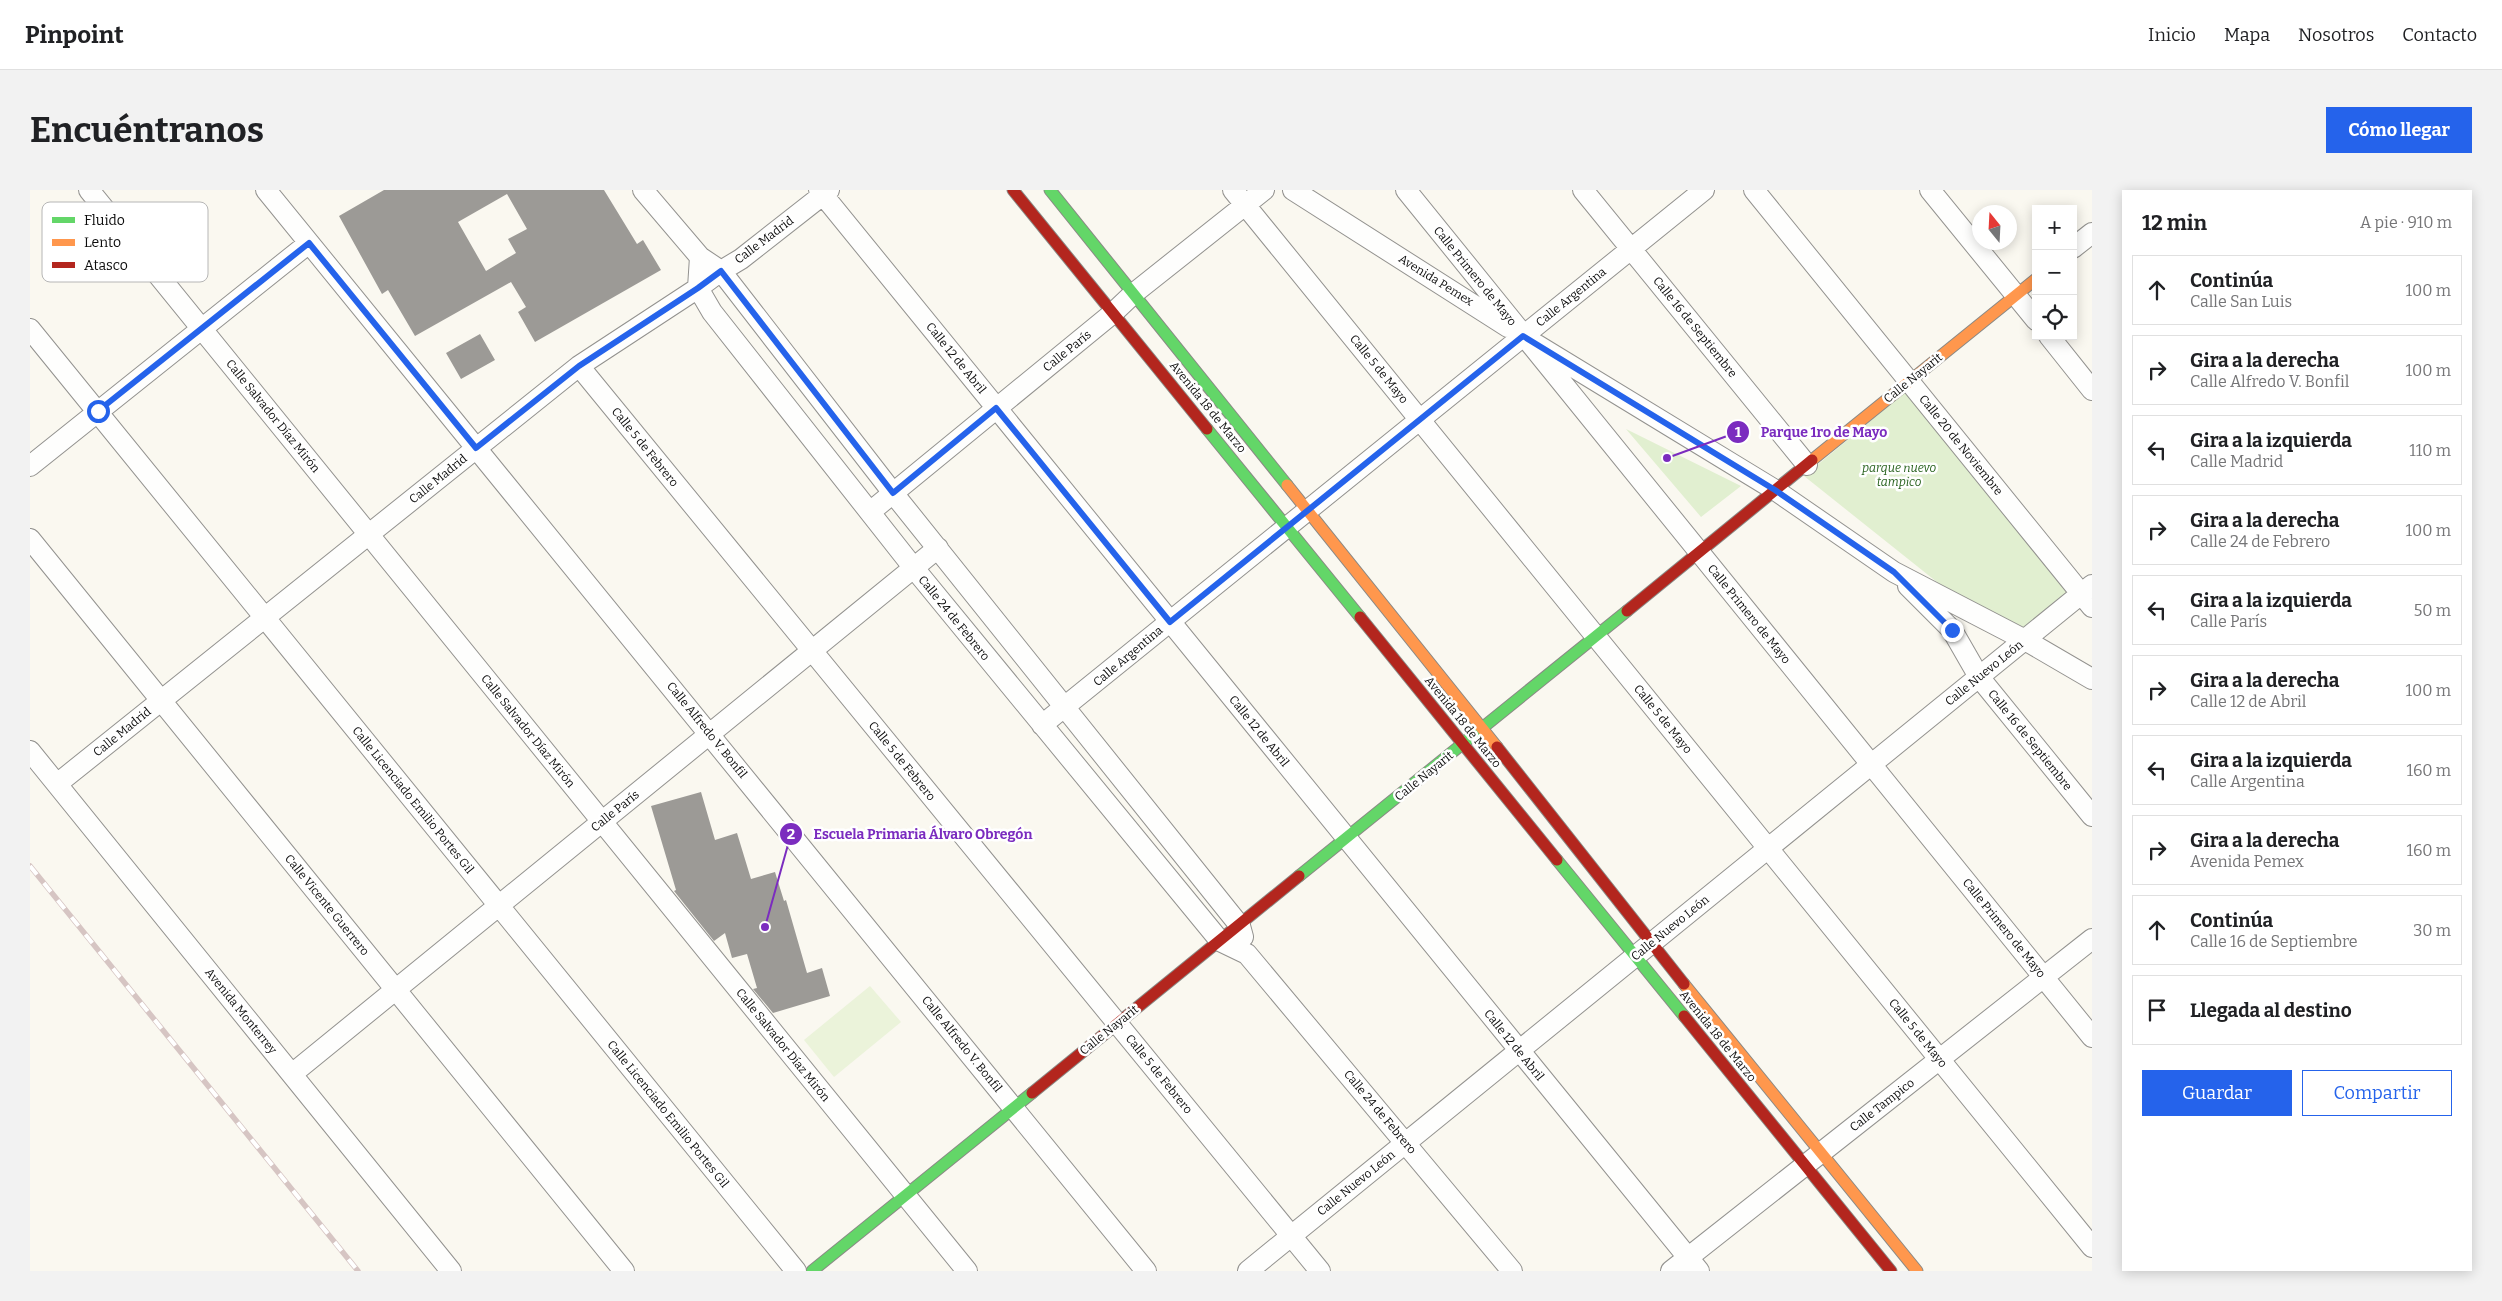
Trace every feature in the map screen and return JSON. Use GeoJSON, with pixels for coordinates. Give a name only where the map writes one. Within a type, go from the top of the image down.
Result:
{"type":"FeatureCollection","features":[{"type":"Feature","properties":{"kind":"street","name":"Calle Salvador Díaz Mirón"},"geometry":{"type":"LineString","coordinates":[[89,190],[99,202]]}},
{"type":"Feature","properties":{"kind":"street","name":"Calle Alfredo V. Bonfil"},"geometry":{"type":"LineString","coordinates":[[266,190],[711,734],[1146,1271]]}},
{"type":"Feature","properties":{"kind":"street","name":"Calle 24 de Febrero"},"geometry":{"type":"LineString","coordinates":[[643,190],[700,257],[721,271],[893,493],[1240,926],[1247,954]]}},
{"type":"Feature","properties":{"kind":"street","name":"Avenida 18 de Marzo"},"geometry":{"type":"LineString","coordinates":[[1013,190],[1463,744],[1821,1152],[1917,1271]]}},
{"type":"Feature","properties":{"kind":"street","name":"Avenida 18 de Marzo"},"geometry":{"type":"LineString","coordinates":[[1050,190],[1482,727],[1643,950],[1805,1165],[1891,1271]]}},
{"type":"Feature","properties":{"kind":"street","name":"Calle París"},"geometry":{"type":"LineString","coordinates":[[870,512],[1113,313],[1239,197],[1264,190]]}},
{"type":"Feature","properties":{"kind":"street","name":"Avenida Pemex"},"geometry":{"type":"LineString","coordinates":[[1293,190],[1523,336],[1775,490],[1894,572],[2025,640],[2092,679]]}},
{"type":"Feature","properties":{"kind":"street","name":"Calle Primero de Mayo"},"geometry":{"type":"LineString","coordinates":[[1406,190],[2092,1037]]}},
{"type":"Feature","properties":{"kind":"street","name":"Calle 16 de Septiembre"},"geometry":{"type":"LineString","coordinates":[[1584,190],[1807,465]]}},
{"type":"Feature","properties":{"kind":"street","name":"Calle Argentina"},"geometry":{"type":"LineString","coordinates":[[1042,725],[1704,190]]}},
{"type":"Feature","properties":{"kind":"street","name":"Calle 20 de Noviembre"},"geometry":{"type":"LineString","coordinates":[[1754,190],[1910,381],[2089,595]]}},
{"type":"Feature","properties":{"kind":"street"},"geometry":{"type":"LineString","coordinates":[[1930,190],[2032,315]]}},
{"type":"Feature","properties":{"kind":"street","name":"Calle Madrid"},"geometry":{"type":"LineString","coordinates":[[57,784],[579,366],[741,259],[824,192]]}},
{"type":"Feature","properties":{"kind":"street","name":"Calle 12 de Abril"},"geometry":{"type":"LineString","coordinates":[[824,192],[996,408],[1693,1264]]}},
{"type":"Feature","properties":{"kind":"street","name":"Calle 5 de Mayo"},"geometry":{"type":"LineString","coordinates":[[1239,197],[2092,1247]]}},
{"type":"Feature","properties":{"kind":"street"},"geometry":{"type":"LineString","coordinates":[[2077,245],[2092,233]]}},
{"type":"Feature","properties":{"kind":"street"},"geometry":{"type":"LineString","coordinates":[[30,466],[309,243]]}},
{"type":"Feature","properties":{"kind":"street"},"geometry":{"type":"LineString","coordinates":[[698,288],[700,257]]}},
{"type":"Feature","properties":{"kind":"street","name":"Calle Salvador Díaz Mirón"},"geometry":{"type":"LineString","coordinates":[[164,282],[967,1271]]}},
{"type":"Feature","properties":{"kind":"street","name":"Calle Nayarit"},"geometry":{"type":"LineString","coordinates":[[812,1271],[1240,926],[1482,727],[2032,282]]}},
{"type":"Feature","properties":{"kind":"street","name":"Calle 24 de Febrero"},"geometry":{"type":"LineString","coordinates":[[698,288],[712,312],[913,567],[1220,941],[1247,954],[1512,1271]]}},
{"type":"Feature","properties":{"kind":"street","name":"Calle Licenciado Emilio Portes Gil"},"geometry":{"type":"LineString","coordinates":[[30,328],[796,1271]]}},
{"type":"Feature","properties":{"kind":"street"},"geometry":{"type":"LineString","coordinates":[[2052,340],[2092,390]]}},
{"type":"Feature","properties":{"kind":"street","name":"Calle 5 de Febrero"},"geometry":{"type":"LineString","coordinates":[[579,366],[1320,1271]]}},
{"type":"Feature","properties":{"kind":"street","name":"Calle Vicente Guerrero"},"geometry":{"type":"LineString","coordinates":[[30,539],[624,1271]]}},
{"type":"Feature","properties":{"kind":"street","name":"Calle París"},"geometry":{"type":"LineString","coordinates":[[292,1074],[938,548]]}},
{"type":"Feature","properties":{"kind":"street","name":"Calle 16 de Septiembre"},"geometry":{"type":"LineString","coordinates":[[1894,572],[1952,630],[1979,677],[2092,816]]}},
{"type":"Feature","properties":{"kind":"street","name":"Calle Nuevo León"},"geometry":{"type":"LineString","coordinates":[[1248,1271],[2025,640],[2089,595]]}},
{"type":"Feature","properties":{"kind":"street","name":"Avenida Monterrey"},"geometry":{"type":"LineString","coordinates":[[30,751],[451,1271]]}},
{"type":"Feature","properties":{"kind":"street","name":"Calle Tampico"},"geometry":{"type":"LineString","coordinates":[[1671,1271],[1693,1264],[1805,1165],[2092,939]]}},
{"type":"Feature","properties":{"kind":"green space","name":"parque nuevo tampico"},"geometry":{"type":"Polygon","coordinates":[[[1908,390],[2074,593],[2024,632],[1957,598],[1804,476],[1908,390]]]}},
{"type":"Feature","properties":{"kind":"green space"},"geometry":{"type":"Polygon","coordinates":[[[1626,429],[1741,486],[1701,517],[1626,429]]]}},
{"type":"Feature","properties":{"kind":"green space"},"geometry":{"type":"Polygon","coordinates":[[[870,986],[901,1022],[834,1077],[804,1040],[870,986]]]}},
{"type":"Feature","properties":{"kind":"building"},"geometry":{"type":"Polygon","coordinates":[[[384,190],[604,190],[637,244],[643,240],[661,270],[535,342],[518,312],[526,307],[511,282],[415,336],[388,290],[382,294],[339,216],[384,190]],[[507,194],[458,222],[486,271],[516,253],[508,239],[527,229],[507,194]]]}},
{"type":"Feature","properties":{"kind":"building"},"geometry":{"type":"Polygon","coordinates":[[[480,334],[495,360],[461,379],[446,353],[480,334]]]}},
{"type":"Feature","properties":{"kind":"building"},"geometry":{"type":"Polygon","coordinates":[[[701,792],[715,840],[737,833],[751,879],[775,872],[784,901],[786,900],[807,973],[822,968],[830,996],[773,1013],[753,989],[757,988],[747,954],[732,958],[725,933],[714,941],[674,891],[676,890],[651,806],[701,792]]]}},
{"type":"Feature","properties":{"kind":"railway"},"geometry":{"type":"LineString","coordinates":[[30,866],[358,1271]]}},
{"type":"Feature","properties":{"kind":"traffic: fast"},"geometry":{"type":"LineString","coordinates":[[1050,190],[1287,485]]}},
{"type":"Feature","properties":{"kind":"traffic: fast"},"geometry":{"type":"LineString","coordinates":[[1207,429],[1360,617]]}},
{"type":"Feature","properties":{"kind":"traffic: fast"},"geometry":{"type":"LineString","coordinates":[[1299,876],[1627,611]]}},
{"type":"Feature","properties":{"kind":"traffic: fast"},"geometry":{"type":"LineString","coordinates":[[1557,860],[1684,1016]]}},
{"type":"Feature","properties":{"kind":"traffic: fast"},"geometry":{"type":"LineString","coordinates":[[812,1271],[1032,1093]]}},
{"type":"Feature","properties":{"kind":"traffic: slow"},"geometry":{"type":"LineString","coordinates":[[1812,460],[2032,282]]}},
{"type":"Feature","properties":{"kind":"traffic: slow"},"geometry":{"type":"LineString","coordinates":[[1287,485],[1497,747]]}},
{"type":"Feature","properties":{"kind":"traffic: slow"},"geometry":{"type":"LineString","coordinates":[[1684,984],[1917,1271]]}},
{"type":"Feature","properties":{"kind":"traffic: jam"},"geometry":{"type":"LineString","coordinates":[[1013,190],[1207,429]]}},
{"type":"Feature","properties":{"kind":"traffic: jam"},"geometry":{"type":"LineString","coordinates":[[1627,611],[1812,460]]}},
{"type":"Feature","properties":{"kind":"traffic: jam"},"geometry":{"type":"LineString","coordinates":[[1360,617],[1557,860]]}},
{"type":"Feature","properties":{"kind":"traffic: jam"},"geometry":{"type":"LineString","coordinates":[[1497,747],[1684,984]]}},
{"type":"Feature","properties":{"kind":"traffic: jam"},"geometry":{"type":"LineString","coordinates":[[1032,1093],[1299,876]]}},
{"type":"Feature","properties":{"kind":"traffic: jam"},"geometry":{"type":"LineString","coordinates":[[1684,1016],[1891,1271]]}},
{"type":"Feature","properties":{"kind":"place","name":"Parque 1ro de Mayo"},"geometry":{"type":"Point","coordinates":[1667,458]}},
{"type":"Feature","properties":{"kind":"place","name":"Escuela Primaria Álvaro Obregón"},"geometry":{"type":"Point","coordinates":[765,927]}},
{"type":"Feature","properties":{"kind":"route"},"geometry":{"type":"LineString","coordinates":[[98,411],[309,243],[476,448],[579,366],[721,271],[893,493],[996,408],[1170,622],[1523,336],[1775,490],[1894,572],[1952,630]]}}]}
